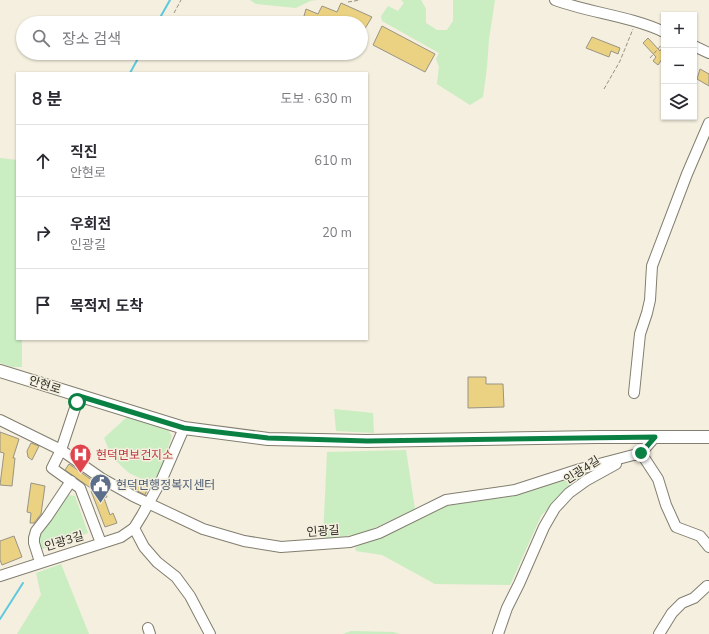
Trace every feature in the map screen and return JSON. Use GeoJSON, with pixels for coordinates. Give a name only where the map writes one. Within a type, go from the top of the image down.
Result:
{"type":"FeatureCollection","features":[{"type":"Feature","properties":{"kind":"main road","name":"안현로"},"geometry":{"type":"LineString","coordinates":[[0,371],[184,428],[268,438],[367,441],[709,437]]}},
{"type":"Feature","properties":{"kind":"street"},"geometry":{"type":"LineString","coordinates":[[555,0],[580,8],[650,25],[661,30]]}},
{"type":"Feature","properties":{"kind":"street"},"geometry":{"type":"LineString","coordinates":[[697,47],[709,53]]}},
{"type":"Feature","properties":{"kind":"street"},"geometry":{"type":"LineString","coordinates":[[634,393],[640,334],[650,300],[652,266],[709,123]]}},
{"type":"Feature","properties":{"kind":"street"},"geometry":{"type":"LineString","coordinates":[[79,396],[61,450],[52,468],[80,488],[101,544]]}},
{"type":"Feature","properties":{"kind":"street","name":"인광길"},"geometry":{"type":"LineString","coordinates":[[0,420],[61,450],[101,478],[133,496],[203,529],[244,541],[281,547],[350,542],[379,533],[446,500],[515,490],[580,469],[641,453]]}},
{"type":"Feature","properties":{"kind":"street"},"geometry":{"type":"LineString","coordinates":[[184,428],[162,479],[134,528],[144,547],[157,562],[176,577],[190,596],[210,634]]}},
{"type":"Feature","properties":{"kind":"street"},"geometry":{"type":"LineString","coordinates":[[655,437],[641,453],[658,480],[666,505],[676,527],[700,536],[709,547]]}},
{"type":"Feature","properties":{"kind":"street","name":"인광4길"},"geometry":{"type":"LineString","coordinates":[[499,634],[507,608],[544,526],[555,508],[569,493],[588,480],[606,469],[641,453]]}},
{"type":"Feature","properties":{"kind":"street"},"geometry":{"type":"LineString","coordinates":[[40,562],[34,543],[36,532],[70,481]]}},
{"type":"Feature","properties":{"kind":"street","name":"인광3길"},"geometry":{"type":"LineString","coordinates":[[0,576],[121,537],[134,528]]}},
{"type":"Feature","properties":{"kind":"street"},"geometry":{"type":"LineString","coordinates":[[659,634],[672,613],[682,603],[694,598],[707,586],[709,586]]}},
{"type":"Feature","properties":{"kind":"path"},"geometry":{"type":"LineString","coordinates":[[174,13],[181,0]]}},
{"type":"Feature","properties":{"kind":"path"},"geometry":{"type":"LineString","coordinates":[[348,2],[360,0]]}},
{"type":"Feature","properties":{"kind":"path"},"geometry":{"type":"LineString","coordinates":[[604,89],[620,61],[633,29],[638,22]]}},
{"type":"Feature","properties":{"kind":"path"},"geometry":{"type":"LineString","coordinates":[[650,58],[661,45]]}},
{"type":"Feature","properties":{"kind":"green space"},"geometry":{"type":"Polygon","coordinates":[[[250,0],[317,0],[310,1],[296,8],[256,4],[250,0]]]}},
{"type":"Feature","properties":{"kind":"green space"},"geometry":{"type":"Polygon","coordinates":[[[401,0],[421,0],[426,9],[426,23],[437,30],[447,30],[453,21],[453,0],[495,0],[483,97],[470,105],[437,84],[439,67],[436,59],[439,53],[382,21],[381,16],[388,6],[398,11],[404,3],[401,0]]]}},
{"type":"Feature","properties":{"kind":"green space"},"geometry":{"type":"Polygon","coordinates":[[[0,158],[16,160],[16,340],[22,340],[22,367],[12,367],[0,363],[0,158]]]}},
{"type":"Feature","properties":{"kind":"green space"},"geometry":{"type":"Polygon","coordinates":[[[334,409],[373,413],[374,433],[336,431],[334,409]]]}},
{"type":"Feature","properties":{"kind":"green space"},"geometry":{"type":"Polygon","coordinates":[[[127,417],[167,429],[172,436],[155,485],[129,473],[112,457],[104,438],[127,417]]]}},
{"type":"Feature","properties":{"kind":"green space"},"geometry":{"type":"Polygon","coordinates":[[[406,450],[415,509],[361,534],[323,539],[327,452],[406,450]]]}},
{"type":"Feature","properties":{"kind":"green space"},"geometry":{"type":"Polygon","coordinates":[[[579,474],[581,479],[565,490],[541,516],[510,585],[435,584],[382,555],[356,551],[355,547],[444,506],[518,495],[579,474]]]}},
{"type":"Feature","properties":{"kind":"green space"},"geometry":{"type":"Polygon","coordinates":[[[65,496],[75,496],[88,533],[43,549],[39,546],[38,542],[39,533],[65,496]]]}},
{"type":"Feature","properties":{"kind":"green space"},"geometry":{"type":"Polygon","coordinates":[[[61,564],[89,634],[17,634],[41,595],[36,573],[61,564]]]}},
{"type":"Feature","properties":{"kind":"green space"},"geometry":{"type":"Polygon","coordinates":[[[351,631],[393,632],[400,634],[343,634],[351,631]]]}},
{"type":"Feature","properties":{"kind":"building"},"geometry":{"type":"Polygon","coordinates":[[[341,3],[372,17],[368,24],[368,16],[304,16],[306,9],[318,14],[322,6],[337,12],[341,3]]]}},
{"type":"Feature","properties":{"kind":"building"},"geometry":{"type":"Polygon","coordinates":[[[382,26],[435,54],[425,72],[373,45],[382,26]]]}},
{"type":"Feature","properties":{"kind":"building"},"geometry":{"type":"Polygon","coordinates":[[[592,37],[620,48],[618,54],[611,51],[609,57],[586,48],[592,37]]]}},
{"type":"Feature","properties":{"kind":"building"},"geometry":{"type":"Polygon","coordinates":[[[648,38],[660,51],[661,50],[661,60],[658,65],[653,61],[656,57],[643,43],[648,38]]]}},
{"type":"Feature","properties":{"kind":"building"},"geometry":{"type":"Polygon","coordinates":[[[700,69],[709,74],[709,86],[697,79],[700,69]]]}},
{"type":"Feature","properties":{"kind":"building"},"geometry":{"type":"Polygon","coordinates":[[[468,377],[486,377],[486,384],[503,384],[504,407],[468,408],[468,377]]]}},
{"type":"Feature","properties":{"kind":"building"},"geometry":{"type":"Polygon","coordinates":[[[0,432],[19,439],[13,458],[15,458],[12,486],[0,485],[4,453],[0,452],[0,432]]]}},
{"type":"Feature","properties":{"kind":"building"},"geometry":{"type":"Polygon","coordinates":[[[31,443],[39,446],[32,460],[28,457],[27,451],[31,443]]]}},
{"type":"Feature","properties":{"kind":"building","name":"현덕면보건지소"},"geometry":{"type":"Polygon","coordinates":[[[69,464],[96,483],[92,489],[65,470],[69,464]]]}},
{"type":"Feature","properties":{"kind":"building"},"geometry":{"type":"Polygon","coordinates":[[[136,479],[149,485],[145,495],[132,488],[136,479]]]}},
{"type":"Feature","properties":{"kind":"building"},"geometry":{"type":"Polygon","coordinates":[[[31,483],[45,486],[41,514],[34,523],[30,523],[31,513],[27,512],[31,483]]]}},
{"type":"Feature","properties":{"kind":"building","name":"현덕면행정복지센터"},"geometry":{"type":"Polygon","coordinates":[[[104,487],[107,497],[104,498],[110,515],[113,513],[117,523],[105,527],[91,491],[104,487]]]}},
{"type":"Feature","properties":{"kind":"building"},"geometry":{"type":"Polygon","coordinates":[[[14,536],[22,557],[2,565],[0,560],[0,541],[14,536]]]}},
{"type":"Feature","properties":{"kind":"waterway"},"geometry":{"type":"LineString","coordinates":[[161,16],[170,0]]}},
{"type":"Feature","properties":{"kind":"waterway"},"geometry":{"type":"LineString","coordinates":[[131,72],[137,60]]}},
{"type":"Feature","properties":{"kind":"waterway"},"geometry":{"type":"LineString","coordinates":[[0,619],[23,583]]}},
{"type":"Feature","properties":{"kind":"place","name":"현덕면보건지소"},"geometry":{"type":"Point","coordinates":[81,474]}},
{"type":"Feature","properties":{"kind":"place","name":"현덕면행정복지센터"},"geometry":{"type":"Point","coordinates":[101,504]}},
{"type":"Feature","properties":{"kind":"route"},"geometry":{"type":"LineString","coordinates":[[77,402],[79,396],[184,428],[268,438],[367,441],[481,438],[655,437],[641,453]]}}]}
